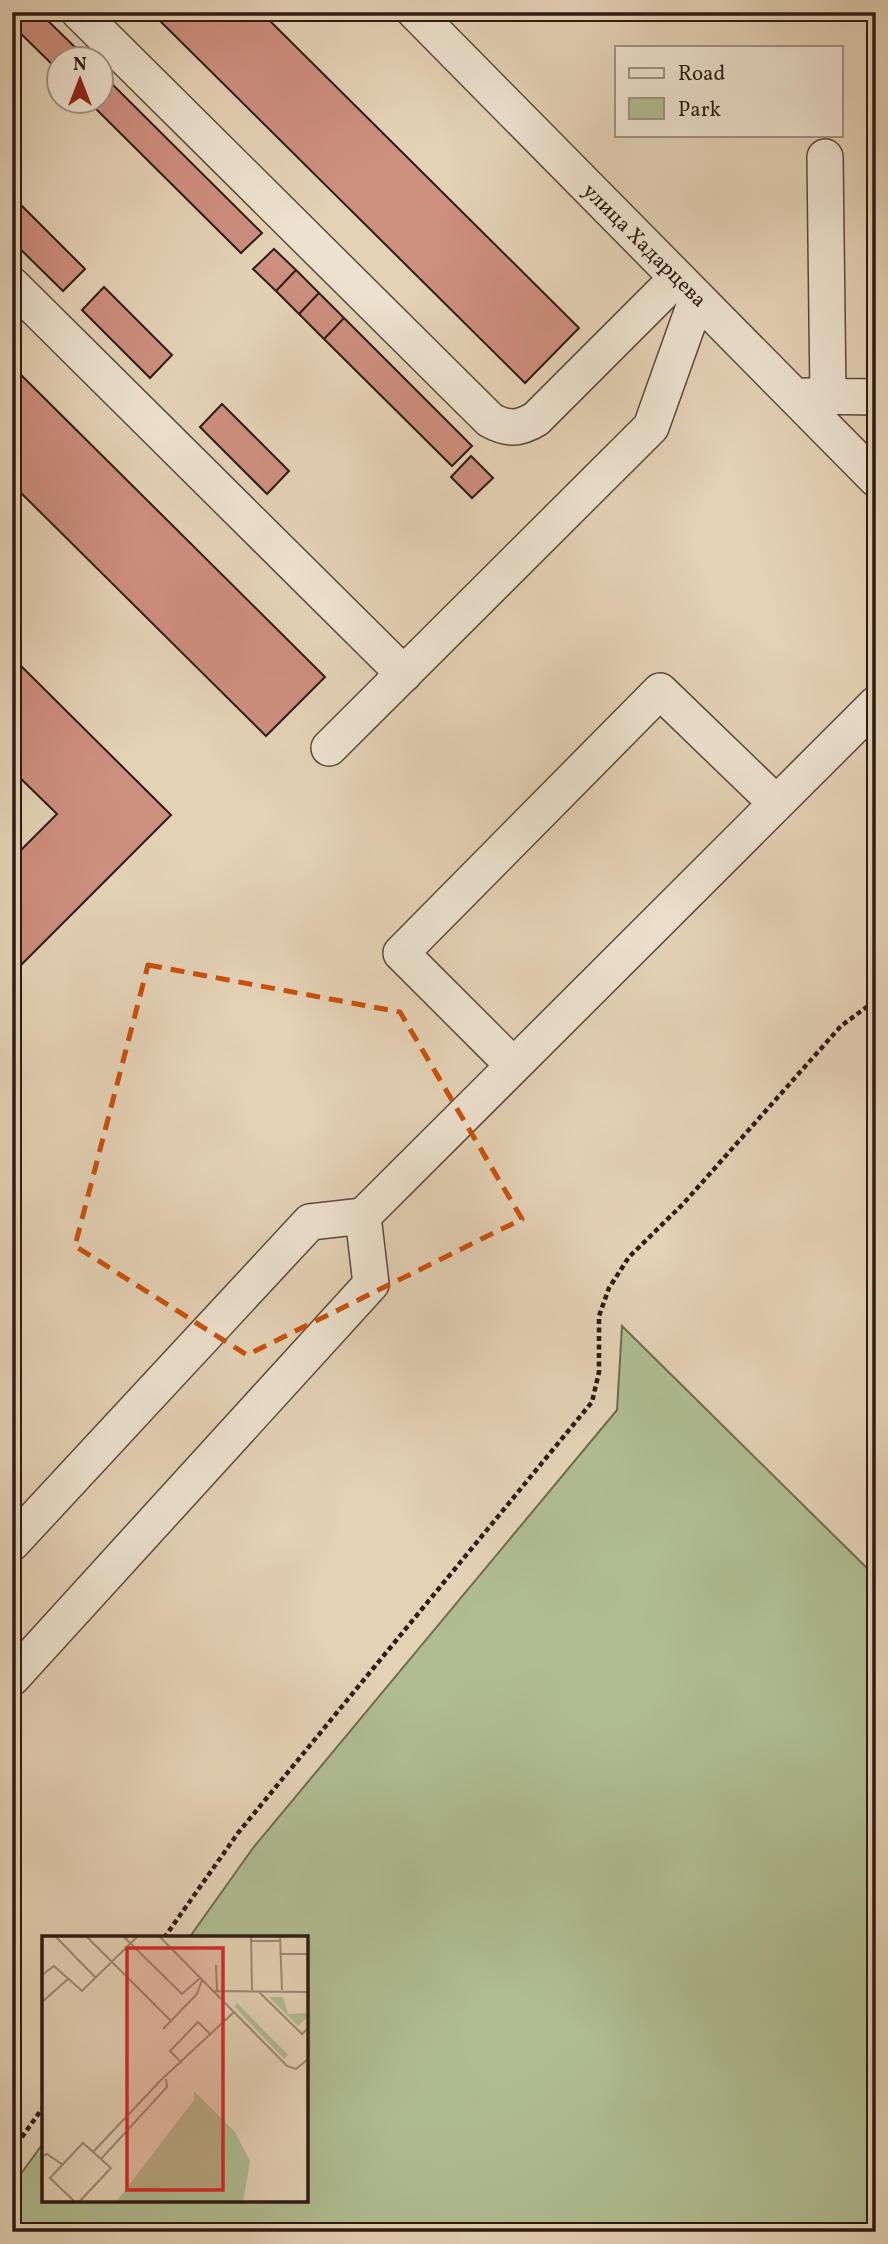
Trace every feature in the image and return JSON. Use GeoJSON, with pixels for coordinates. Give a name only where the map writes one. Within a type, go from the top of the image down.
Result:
{"type":"FeatureCollection","features":[{"type":"Feature","properties":{"kind":"street"},"geometry":{"type":"LineString","coordinates":[[79,12],[490,420],[504,428],[521,428],[536,419],[687,288]]}},
{"type":"Feature","properties":{"kind":"street","name":"улица Хадарцева"},"geometry":{"type":"LineString","coordinates":[[415,12],[876,478]]}},
{"type":"Feature","properties":{"kind":"street"},"geometry":{"type":"LineString","coordinates":[[825,157],[828,396]]}},
{"type":"Feature","properties":{"kind":"street"},"geometry":{"type":"LineString","coordinates":[[12,285],[404,674]]}},
{"type":"Feature","properties":{"kind":"street"},"geometry":{"type":"LineString","coordinates":[[329,748],[651,427],[687,288]]}},
{"type":"Feature","properties":{"kind":"street"},"geometry":{"type":"LineString","coordinates":[[794,396],[876,397]]}},
{"type":"Feature","properties":{"kind":"street"},"geometry":{"type":"LineString","coordinates":[[513,1065],[401,953],[660,691],[775,803]]}},
{"type":"Feature","properties":{"kind":"street"},"geometry":{"type":"LineString","coordinates":[[12,1543],[310,1223],[363,1216],[876,704]]}},
{"type":"Feature","properties":{"kind":"street"},"geometry":{"type":"LineString","coordinates":[[12,1678],[371,1284],[363,1216]]}},
{"type":"Feature","properties":{"kind":"path"},"geometry":{"type":"LineString","coordinates":[[165,1936],[239,1833],[593,1402],[599,1372],[599,1316],[609,1288],[629,1257],[683,1204],[841,1026],[876,1000]]}},
{"type":"Feature","properties":{"kind":"path"},"geometry":{"type":"LineString","coordinates":[[12,2151],[42,2109]]}},
{"type":"Feature","properties":{"kind":"highlighted area"},"geometry":{"type":"Polygon","coordinates":[[[148,965],[400,1012],[522,1219],[247,1355],[75,1246],[148,965]]]}},
{"type":"Feature","properties":{"kind":"green space"},"geometry":{"type":"Polygon","coordinates":[[[622,1326],[876,1577],[876,2232],[12,2232],[12,2186],[42,2145],[42,2202],[308,2202],[308,1936],[190,1936],[253,1848],[617,1410],[622,1326]]]}},
{"type":"Feature","properties":{"kind":"building"},"geometry":{"type":"Polygon","coordinates":[[[25,12],[39,12],[74,46],[46,46],[46,58],[12,25],[25,12]]]}},
{"type":"Feature","properties":{"kind":"building"},"geometry":{"type":"Polygon","coordinates":[[[151,12],[261,12],[579,328],[525,383],[151,12]]]}},
{"type":"Feature","properties":{"kind":"building"},"geometry":{"type":"Polygon","coordinates":[[[116,88],[262,233],[241,253],[103,116],[116,116],[116,88]]]}},
{"type":"Feature","properties":{"kind":"building"},"geometry":{"type":"Polygon","coordinates":[[[12,196],[85,269],[63,291],[12,241],[12,196]]]}},
{"type":"Feature","properties":{"kind":"building"},"geometry":{"type":"Polygon","coordinates":[[[274,249],[296,270],[276,291],[253,269],[274,249]]]}},
{"type":"Feature","properties":{"kind":"building"},"geometry":{"type":"Polygon","coordinates":[[[296,270],[319,293],[299,314],[276,291],[296,270]]]}},
{"type":"Feature","properties":{"kind":"building"},"geometry":{"type":"Polygon","coordinates":[[[104,287],[172,355],[150,378],[82,310],[104,287]]]}},
{"type":"Feature","properties":{"kind":"building"},"geometry":{"type":"Polygon","coordinates":[[[319,293],[344,318],[324,339],[299,314],[319,293]]]}},
{"type":"Feature","properties":{"kind":"building"},"geometry":{"type":"Polygon","coordinates":[[[344,318],[472,446],[452,466],[324,339],[344,318]]]}},
{"type":"Feature","properties":{"kind":"building"},"geometry":{"type":"Polygon","coordinates":[[[12,366],[325,677],[266,736],[12,484],[12,366]]]}},
{"type":"Feature","properties":{"kind":"building"},"geometry":{"type":"Polygon","coordinates":[[[222,404],[289,471],[267,494],[200,427],[222,404]]]}},
{"type":"Feature","properties":{"kind":"building"},"geometry":{"type":"Polygon","coordinates":[[[471,456],[493,478],[472,498],[451,477],[471,456]]]}},
{"type":"Feature","properties":{"kind":"building"},"geometry":{"type":"Polygon","coordinates":[[[12,657],[171,815],[12,974],[12,859],[57,814],[12,770],[12,657]]]}}]}
